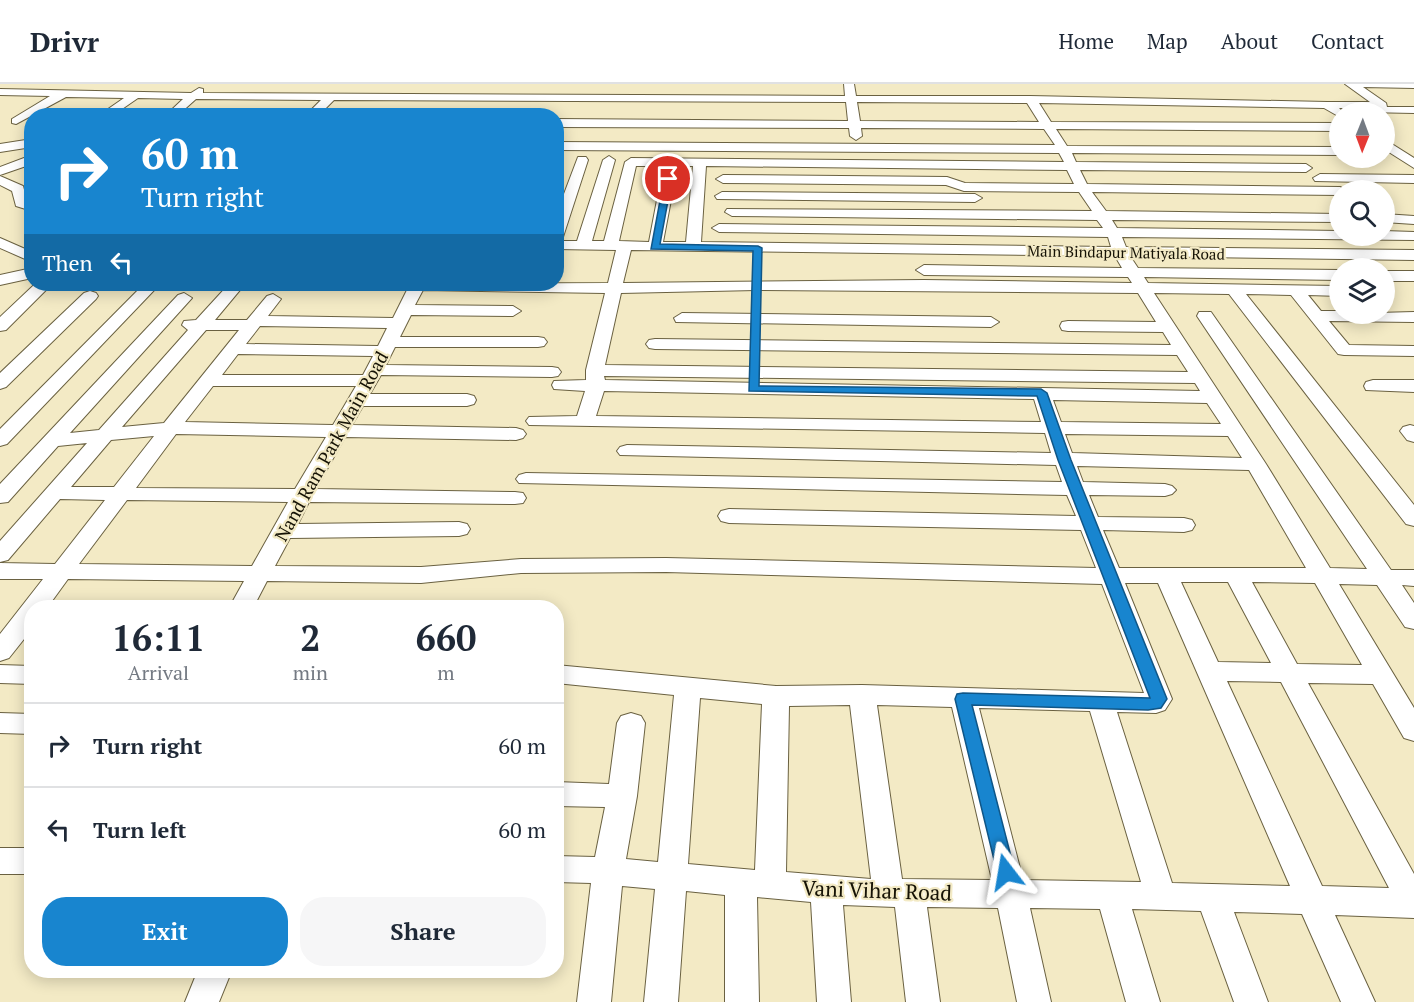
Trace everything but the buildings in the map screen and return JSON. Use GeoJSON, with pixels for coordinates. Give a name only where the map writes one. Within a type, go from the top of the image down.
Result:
{"type":"FeatureCollection","features":[{"type":"Feature","properties":{"kind":"street"},"geometry":{"type":"LineString","coordinates":[[0,93],[17,84]]}},
{"type":"Feature","properties":{"kind":"street"},"geometry":{"type":"LineString","coordinates":[[38,108],[78,84]]}},
{"type":"Feature","properties":{"kind":"street"},"geometry":{"type":"LineString","coordinates":[[113,108],[151,84]]}},
{"type":"Feature","properties":{"kind":"street"},"geometry":{"type":"LineString","coordinates":[[116,106],[182,107],[209,84]]}},
{"type":"Feature","properties":{"kind":"street"},"geometry":{"type":"LineString","coordinates":[[211,108],[242,84]]}},
{"type":"Feature","properties":{"kind":"street"},"geometry":{"type":"LineString","coordinates":[[316,96],[327,84]]}},
{"type":"Feature","properties":{"kind":"street"},"geometry":{"type":"LineString","coordinates":[[914,84],[931,113]]}},
{"type":"Feature","properties":{"kind":"street"},"geometry":{"type":"LineString","coordinates":[[1339,84],[1414,85]]}},
{"type":"Feature","properties":{"kind":"street"},"geometry":{"type":"LineString","coordinates":[[1352,84],[1378,102]]}},
{"type":"Feature","properties":{"kind":"street"},"geometry":{"type":"LineString","coordinates":[[398,107],[458,106],[477,85]]}},
{"type":"Feature","properties":{"kind":"street"},"geometry":{"type":"LineString","coordinates":[[524,96],[529,86]]}},
{"type":"Feature","properties":{"kind":"street"},"geometry":{"type":"LineString","coordinates":[[756,87],[850,90],[924,99],[1185,101],[1329,111]]}},
{"type":"Feature","properties":{"kind":"street"},"geometry":{"type":"LineString","coordinates":[[0,93],[664,101],[850,90]]}},
{"type":"Feature","properties":{"kind":"street"},"geometry":{"type":"LineString","coordinates":[[850,90],[851,112],[856,136]]}},
{"type":"Feature","properties":{"kind":"street"},"geometry":{"type":"LineString","coordinates":[[1173,90],[1235,151]]}},
{"type":"Feature","properties":{"kind":"street"},"geometry":{"type":"LineString","coordinates":[[280,108],[294,95]]}},
{"type":"Feature","properties":{"kind":"street"},"geometry":{"type":"LineString","coordinates":[[319,108],[332,96]]}},
{"type":"Feature","properties":{"kind":"street"},"geometry":{"type":"LineString","coordinates":[[465,99],[524,96],[664,101]]}},
{"type":"Feature","properties":{"kind":"street"},"geometry":{"type":"LineString","coordinates":[[1030,99],[1050,126],[1139,281],[1256,464],[1414,731]]}},
{"type":"Feature","properties":{"kind":"street"},"geometry":{"type":"LineString","coordinates":[[664,101],[666,135]]}},
{"type":"Feature","properties":{"kind":"street"},"geometry":{"type":"LineString","coordinates":[[1395,110],[1414,110]]}},
{"type":"Feature","properties":{"kind":"street"},"geometry":{"type":"LineString","coordinates":[[851,112],[1199,114],[1329,111]]}},
{"type":"Feature","properties":{"kind":"street"},"geometry":{"type":"LineString","coordinates":[[16,121],[24,116]]}},
{"type":"Feature","properties":{"kind":"street"},"geometry":{"type":"LineString","coordinates":[[0,122],[24,121]]}},
{"type":"Feature","properties":{"kind":"street"},"geometry":{"type":"LineString","coordinates":[[564,124],[823,148],[856,136],[1068,158],[1306,168]]}},
{"type":"Feature","properties":{"kind":"street"},"geometry":{"type":"LineString","coordinates":[[564,145],[666,135],[856,136],[1050,126],[1329,127]]}},
{"type":"Feature","properties":{"kind":"street"},"geometry":{"type":"LineString","coordinates":[[0,148],[24,144]]}},
{"type":"Feature","properties":{"kind":"street"},"geometry":{"type":"LineString","coordinates":[[823,148],[838,249]]}},
{"type":"Feature","properties":{"kind":"street"},"geometry":{"type":"LineString","coordinates":[[1395,150],[1414,164]]}},
{"type":"Feature","properties":{"kind":"street"},"geometry":{"type":"LineString","coordinates":[[585,421],[614,288],[617,246],[631,162],[824,164],[1235,151],[1329,151]]}},
{"type":"Feature","properties":{"kind":"street"},"geometry":{"type":"LineString","coordinates":[[564,213],[582,160]]}},
{"type":"Feature","properties":{"kind":"street"},"geometry":{"type":"LineString","coordinates":[[583,246],[609,160]]}},
{"type":"Feature","properties":{"kind":"street"},"geometry":{"type":"LineString","coordinates":[[0,171],[24,162]]}},
{"type":"Feature","properties":{"kind":"street"},"geometry":{"type":"LineString","coordinates":[[655,247],[668,179],[668,162]]}},
{"type":"Feature","properties":{"kind":"street"},"geometry":{"type":"LineString","coordinates":[[693,247],[700,164]]}},
{"type":"Feature","properties":{"kind":"street"},"geometry":{"type":"LineString","coordinates":[[1134,177],[1414,179]]}},
{"type":"Feature","properties":{"kind":"street"},"geometry":{"type":"LineString","coordinates":[[1256,177],[1330,254]]}},
{"type":"Feature","properties":{"kind":"street"},"geometry":{"type":"LineString","coordinates":[[723,179],[950,182],[964,188],[1091,201],[1296,218],[1329,218]]}},
{"type":"Feature","properties":{"kind":"street"},"geometry":{"type":"LineString","coordinates":[[0,180],[18,189],[20,201],[24,203]]}},
{"type":"Feature","properties":{"kind":"street"},"geometry":{"type":"LineString","coordinates":[[732,212],[834,213],[1091,201],[1269,189],[1329,191]]}},
{"type":"Feature","properties":{"kind":"street"},"geometry":{"type":"LineString","coordinates":[[1395,193],[1404,193]]}},
{"type":"Feature","properties":{"kind":"street"},"geometry":{"type":"LineString","coordinates":[[722,196],[1019,199]]}},
{"type":"Feature","properties":{"kind":"street"},"geometry":{"type":"LineString","coordinates":[[1091,201],[1225,201]]}},
{"type":"Feature","properties":{"kind":"street"},"geometry":{"type":"LineString","coordinates":[[1395,219],[1414,220]]}},
{"type":"Feature","properties":{"kind":"street"},"geometry":{"type":"LineString","coordinates":[[719,228],[836,230],[1117,243],[1314,236],[1414,236]]}},
{"type":"Feature","properties":{"kind":"street"},"geometry":{"type":"LineString","coordinates":[[0,242],[24,254]]}},
{"type":"Feature","properties":{"kind":"street","name":"Main Bindapur Matiyala Road"},"geometry":{"type":"LineString","coordinates":[[564,245],[838,249],[1117,243],[1330,254],[1414,255]]}},
{"type":"Feature","properties":{"kind":"street"},"geometry":{"type":"LineString","coordinates":[[753,399],[758,248]]}},
{"type":"Feature","properties":{"kind":"street"},"geometry":{"type":"LineString","coordinates":[[924,270],[1139,281],[1234,290],[1329,291]]}},
{"type":"Feature","properties":{"kind":"street"},"geometry":{"type":"LineString","coordinates":[[0,280],[24,275]]}},
{"type":"Feature","properties":{"kind":"street"},"geometry":{"type":"LineString","coordinates":[[564,287],[1139,281],[1329,275]]}},
{"type":"Feature","properties":{"kind":"street"},"geometry":{"type":"LineString","coordinates":[[1395,276],[1414,276]]}},
{"type":"Feature","properties":{"kind":"street"},"geometry":{"type":"LineString","coordinates":[[1234,290],[1414,519]]}},
{"type":"Feature","properties":{"kind":"street"},"geometry":{"type":"LineString","coordinates":[[0,326],[38,291]]}},
{"type":"Feature","properties":{"kind":"street"},"geometry":{"type":"LineString","coordinates":[[0,440],[145,291]]}},
{"type":"Feature","properties":{"kind":"street"},"geometry":{"type":"LineString","coordinates":[[0,555],[231,291]]}},
{"type":"Feature","properties":{"kind":"street","name":"Nand Ram Park Main Road"},"geometry":{"type":"LineString","coordinates":[[246,600],[303,494],[372,375],[414,291]]}},
{"type":"Feature","properties":{"kind":"street"},"geometry":{"type":"LineString","coordinates":[[1296,291],[1344,350],[1414,351]]}},
{"type":"Feature","properties":{"kind":"street"},"geometry":{"type":"LineString","coordinates":[[1395,291],[1414,291]]}},
{"type":"Feature","properties":{"kind":"street"},"geometry":{"type":"LineString","coordinates":[[0,383],[90,296]]}},
{"type":"Feature","properties":{"kind":"street"},"geometry":{"type":"LineString","coordinates":[[0,497],[184,298]]}},
{"type":"Feature","properties":{"kind":"street"},"geometry":{"type":"LineString","coordinates":[[40,600],[273,299]]}},
{"type":"Feature","properties":{"kind":"street"},"geometry":{"type":"LineString","coordinates":[[160,324],[200,325],[513,311]]}},
{"type":"Feature","properties":{"kind":"street"},"geometry":{"type":"LineString","coordinates":[[1205,316],[1414,621]]}},
{"type":"Feature","properties":{"kind":"street"},"geometry":{"type":"LineString","coordinates":[[1317,316],[1414,317]]}},
{"type":"Feature","properties":{"kind":"street"},"geometry":{"type":"LineString","coordinates":[[682,318],[991,322]]}},
{"type":"Feature","properties":{"kind":"street"},"geometry":{"type":"LineString","coordinates":[[1068,326],[1168,327]]}},
{"type":"Feature","properties":{"kind":"street"},"geometry":{"type":"LineString","coordinates":[[232,349],[538,342]]}},
{"type":"Feature","properties":{"kind":"street"},"geometry":{"type":"LineString","coordinates":[[655,344],[1183,350]]}},
{"type":"Feature","properties":{"kind":"street"},"geometry":{"type":"LineString","coordinates":[[208,380],[372,375],[596,378],[753,399],[1053,426],[1234,429]]}},
{"type":"Feature","properties":{"kind":"street"},"geometry":{"type":"LineString","coordinates":[[536,420],[585,421],[753,399],[1201,378]]}},
{"type":"Feature","properties":{"kind":"street"},"geometry":{"type":"LineString","coordinates":[[1373,386],[1414,386]]}},
{"type":"Feature","properties":{"kind":"street"},"geometry":{"type":"LineString","coordinates":[[753,399],[1041,393],[1213,396]]}},
{"type":"Feature","properties":{"kind":"street"},"geometry":{"type":"LineString","coordinates":[[564,675],[776,696],[862,695],[1101,704],[1156,703],[1159,699],[1064,460],[1041,393]]}},
{"type":"Feature","properties":{"kind":"street"},"geometry":{"type":"LineString","coordinates":[[357,400],[467,400]]}},
{"type":"Feature","properties":{"kind":"street"},"geometry":{"type":"LineString","coordinates":[[50,441],[171,428],[516,434]]}},
{"type":"Feature","properties":{"kind":"street"},"geometry":{"type":"LineString","coordinates":[[1414,431],[1410,431],[1414,436]]}},
{"type":"Feature","properties":{"kind":"street"},"geometry":{"type":"LineString","coordinates":[[627,451],[1256,464]]}},
{"type":"Feature","properties":{"kind":"street"},"geometry":{"type":"LineString","coordinates":[[526,479],[1164,490]]}},
{"type":"Feature","properties":{"kind":"street"},"geometry":{"type":"LineString","coordinates":[[894,486],[901,519]]}},
{"type":"Feature","properties":{"kind":"street"},"geometry":{"type":"LineString","coordinates":[[53,493],[515,498]]}},
{"type":"Feature","properties":{"kind":"street"},"geometry":{"type":"LineString","coordinates":[[729,516],[1184,525]]}},
{"type":"Feature","properties":{"kind":"street"},"geometry":{"type":"LineString","coordinates":[[284,531],[459,529]]}},
{"type":"Feature","properties":{"kind":"street"},"geometry":{"type":"LineString","coordinates":[[0,570],[421,575],[521,566],[666,566],[1109,576],[1236,574],[1414,578]]}},
{"type":"Feature","properties":{"kind":"street"},"geometry":{"type":"LineString","coordinates":[[1236,574],[1414,903]]}},
{"type":"Feature","properties":{"kind":"street"},"geometry":{"type":"LineString","coordinates":[[1166,575],[1358,1002]]}},
{"type":"Feature","properties":{"kind":"street"},"geometry":{"type":"LineString","coordinates":[[0,652],[24,621]]}},
{"type":"Feature","properties":{"kind":"street"},"geometry":{"type":"LineString","coordinates":[[1208,671],[1381,675]]}},
{"type":"Feature","properties":{"kind":"street"},"geometry":{"type":"LineString","coordinates":[[0,674],[24,675]]}},
{"type":"Feature","properties":{"kind":"street"},"geometry":{"type":"LineString","coordinates":[[661,1002],[688,689]]}},
{"type":"Feature","properties":{"kind":"street"},"geometry":{"type":"LineString","coordinates":[[862,695],[898,893],[923,1002]]}},
{"type":"Feature","properties":{"kind":"street"},"geometry":{"type":"LineString","coordinates":[[742,1002],[776,696]]}},
{"type":"Feature","properties":{"kind":"street"},"geometry":{"type":"LineString","coordinates":[[963,699],[1011,894],[1034,1002]]}},
{"type":"Feature","properties":{"kind":"street"},"geometry":{"type":"LineString","coordinates":[[1101,704],[1161,896]]}},
{"type":"Feature","properties":{"kind":"street"},"geometry":{"type":"LineString","coordinates":[[0,723],[24,724]]}},
{"type":"Feature","properties":{"kind":"street"},"geometry":{"type":"LineString","coordinates":[[594,1002],[608,872],[622,796],[631,723]]}},
{"type":"Feature","properties":{"kind":"street"},"geometry":{"type":"LineString","coordinates":[[564,794],[622,796]]}},
{"type":"Feature","properties":{"kind":"street"},"geometry":{"type":"LineString","coordinates":[[0,861],[24,861]]}},
{"type":"Feature","properties":{"kind":"street","name":"Vani Vihar Road"},"geometry":{"type":"LineString","coordinates":[[564,869],[826,890],[898,893],[1112,895],[1414,903]]}},
{"type":"Feature","properties":{"kind":"street"},"geometry":{"type":"LineString","coordinates":[[826,890],[834,1002]]}},
{"type":"Feature","properties":{"kind":"street"},"geometry":{"type":"LineString","coordinates":[[1112,895],[1143,1002]]}},
{"type":"Feature","properties":{"kind":"street"},"geometry":{"type":"LineString","coordinates":[[1212,897],[1251,1002]]}},
{"type":"Feature","properties":{"kind":"street"},"geometry":{"type":"LineString","coordinates":[[202,1002],[212,978]]}},
{"type":"Feature","properties":{"kind":"route"},"geometry":{"type":"LineString","coordinates":[[668,179],[655,247],[758,248],[753,389],[1041,393],[1064,460],[1159,699],[1156,703],[1148,704],[1101,704],[963,699],[1006,872]]}}]}
